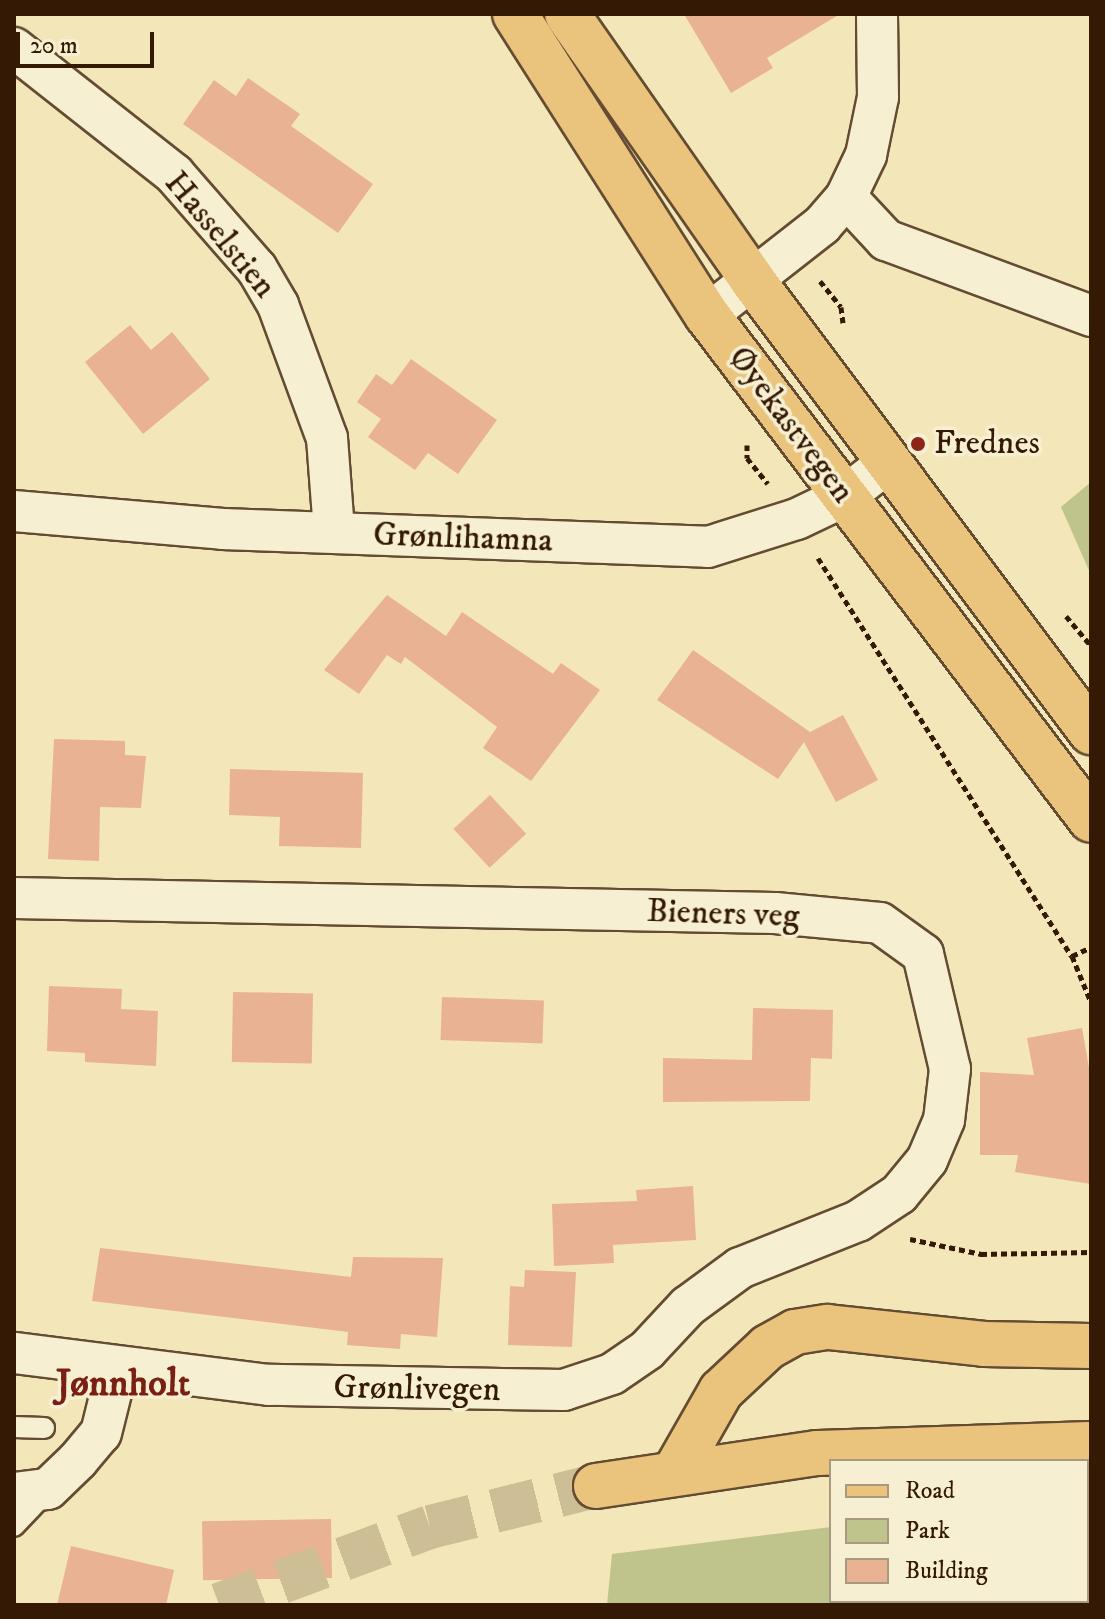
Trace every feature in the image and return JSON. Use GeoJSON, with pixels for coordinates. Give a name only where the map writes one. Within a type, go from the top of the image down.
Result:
{"type":"FeatureCollection","features":[{"type":"Feature","properties":{"kind":"main road","name":"Øyekastvegen"},"geometry":{"type":"LineString","coordinates":[[515,14],[707,315],[1091,820]]}},
{"type":"Feature","properties":{"kind":"main road","name":"Øyekastvegen"},"geometry":{"type":"LineString","coordinates":[[567,14],[753,281],[1091,732]]}},
{"type":"Feature","properties":{"kind":"main road"},"geometry":{"type":"LineString","coordinates":[[676,1470],[721,1391],[768,1347],[795,1332],[828,1327],[1091,1346]]}},
{"type":"Feature","properties":{"kind":"main road"},"geometry":{"type":"LineString","coordinates":[[596,1486],[676,1470],[901,1447],[1091,1444]]}},
{"type":"Feature","properties":{"kind":"street"},"geometry":{"type":"LineString","coordinates":[[707,315],[753,281],[846,197],[866,155],[878,97],[877,14]]}},
{"type":"Feature","properties":{"kind":"street","name":"Hasselstien"},"geometry":{"type":"LineString","coordinates":[[14,48],[174,174],[257,269],[288,329],[327,438],[334,532]]}},
{"type":"Feature","properties":{"kind":"street"},"geometry":{"type":"LineString","coordinates":[[846,197],[886,240],[1091,316]]}},
{"type":"Feature","properties":{"kind":"street","name":"Grønlihamna"},"geometry":{"type":"LineString","coordinates":[[14,511],[334,532],[708,547],[845,496],[890,461]]}},
{"type":"Feature","properties":{"kind":"street","name":"Bieners veg"},"geometry":{"type":"LineString","coordinates":[[14,898],[775,913],[880,923],[923,954],[950,1069],[944,1120],[927,1160],[899,1194],[858,1221],[740,1268],[688,1306]]}},
{"type":"Feature","properties":{"kind":"street","name":"Grønlivegen"},"geometry":{"type":"LineString","coordinates":[[14,1353],[117,1369],[269,1385],[564,1390],[612,1374],[647,1350],[688,1306]]}},
{"type":"Feature","properties":{"kind":"street"},"geometry":{"type":"LineString","coordinates":[[31,1491],[101,1433],[117,1369]]}},
{"type":"Feature","properties":{"kind":"lane"},"geometry":{"type":"LineString","coordinates":[[14,1427],[44,1428]]}},
{"type":"Feature","properties":{"kind":"lane"},"geometry":{"type":"LineString","coordinates":[[14,1526],[31,1491]]}},
{"type":"Feature","properties":{"kind":"path"},"geometry":{"type":"LineString","coordinates":[[1091,947],[1072,956],[1091,1002]]}},
{"type":"Feature","properties":{"kind":"path"},"geometry":{"type":"LineString","coordinates":[[858,1221],[933,1248],[981,1254],[1091,1252]]}},
{"type":"Feature","properties":{"kind":"path"},"geometry":{"type":"LineString","coordinates":[[694,1605],[794,1605]]}},
{"type":"Feature","properties":{"kind":"green space"},"geometry":{"type":"Polygon","coordinates":[[[1091,482],[1091,575],[1061,507],[1091,482]]]}},
{"type":"Feature","properties":{"kind":"green space"},"geometry":{"type":"Polygon","coordinates":[[[829,1527],[829,1603],[1089,1603],[1089,1560],[1091,1605],[607,1605],[612,1554],[829,1527]]]}},
{"type":"Feature","properties":{"kind":"building"},"geometry":{"type":"Polygon","coordinates":[[[684,14],[840,14],[767,58],[773,68],[731,93],[684,14]]]}},
{"type":"Feature","properties":{"kind":"building"},"geometry":{"type":"Polygon","coordinates":[[[248,78],[300,114],[291,126],[373,184],[338,233],[183,124],[214,80],[236,96],[248,78]]]}},
{"type":"Feature","properties":{"kind":"building"},"geometry":{"type":"Polygon","coordinates":[[[130,325],[151,350],[172,332],[210,379],[143,434],[85,362],[130,325]]]}},
{"type":"Feature","properties":{"kind":"building"},"geometry":{"type":"Polygon","coordinates":[[[411,359],[497,420],[458,474],[428,453],[415,470],[368,437],[381,419],[357,402],[376,374],[392,385],[411,359]]]}},
{"type":"Feature","properties":{"kind":"building"},"geometry":{"type":"Polygon","coordinates":[[[387,595],[446,636],[462,612],[553,674],[561,663],[600,690],[531,781],[483,748],[497,727],[405,657],[401,664],[387,655],[359,694],[324,670],[387,595]]]}},
{"type":"Feature","properties":{"kind":"building"},"geometry":{"type":"Polygon","coordinates":[[[693,650],[810,732],[843,715],[878,780],[836,802],[804,742],[778,779],[657,700],[693,650]]]}},
{"type":"Feature","properties":{"kind":"building"},"geometry":{"type":"Polygon","coordinates":[[[54,739],[125,741],[125,755],[146,756],[141,808],[100,807],[99,861],[48,859],[54,739]]]}},
{"type":"Feature","properties":{"kind":"building"},"geometry":{"type":"Polygon","coordinates":[[[230,769],[363,773],[361,848],[279,846],[280,817],[229,815],[230,769]]]}},
{"type":"Feature","properties":{"kind":"building"},"geometry":{"type":"Polygon","coordinates":[[[490,795],[526,834],[490,868],[453,829],[490,795]]]}},
{"type":"Feature","properties":{"kind":"building"},"geometry":{"type":"Polygon","coordinates":[[[49,986],[122,989],[121,1009],[158,1011],[156,1066],[85,1062],[85,1053],[47,1051],[49,986]]]}},
{"type":"Feature","properties":{"kind":"building"},"geometry":{"type":"Polygon","coordinates":[[[233,992],[313,993],[312,1063],[232,1062],[233,992]]]}},
{"type":"Feature","properties":{"kind":"building"},"geometry":{"type":"Polygon","coordinates":[[[442,997],[544,1001],[542,1044],[440,1040],[442,997]]]}},
{"type":"Feature","properties":{"kind":"building"},"geometry":{"type":"Polygon","coordinates":[[[753,1008],[833,1010],[832,1059],[811,1058],[810,1101],[663,1102],[663,1058],[752,1060],[753,1008]]]}},
{"type":"Feature","properties":{"kind":"building"},"geometry":{"type":"Polygon","coordinates":[[[1082,1028],[1091,1079],[1091,1184],[1015,1172],[1018,1155],[980,1155],[980,1072],[1034,1075],[1027,1038],[1082,1028]]]}},
{"type":"Feature","properties":{"kind":"building"},"geometry":{"type":"Polygon","coordinates":[[[693,1186],[696,1240],[613,1245],[614,1263],[554,1266],[552,1204],[637,1201],[636,1190],[693,1186]]]}},
{"type":"Feature","properties":{"kind":"building"},"geometry":{"type":"Polygon","coordinates":[[[100,1248],[351,1277],[353,1257],[443,1258],[437,1337],[401,1334],[400,1349],[347,1345],[348,1332],[92,1301],[100,1248]]]}},
{"type":"Feature","properties":{"kind":"building"},"geometry":{"type":"Polygon","coordinates":[[[525,1270],[576,1272],[572,1347],[508,1345],[510,1286],[524,1287],[525,1270]]]}},
{"type":"Feature","properties":{"kind":"building"},"geometry":{"type":"Polygon","coordinates":[[[331,1519],[332,1578],[203,1580],[202,1521],[331,1519]]]}},
{"type":"Feature","properties":{"kind":"building"},"geometry":{"type":"Polygon","coordinates":[[[71,1546],[174,1570],[166,1605],[57,1605],[71,1546]]]}},
{"type":"Feature","properties":{"kind":"tunnel"},"geometry":{"type":"LineString","coordinates":[[219,1605],[430,1527],[596,1486]]}},
{"type":"Feature","properties":{"kind":"place","name":"Frednes"},"geometry":{"type":"Point","coordinates":[918,444]}},
{"type":"Feature","properties":{"kind":"district","name":"Jønnholt"},"geometry":{"type":"Point","coordinates":[123,1385]}}]}
